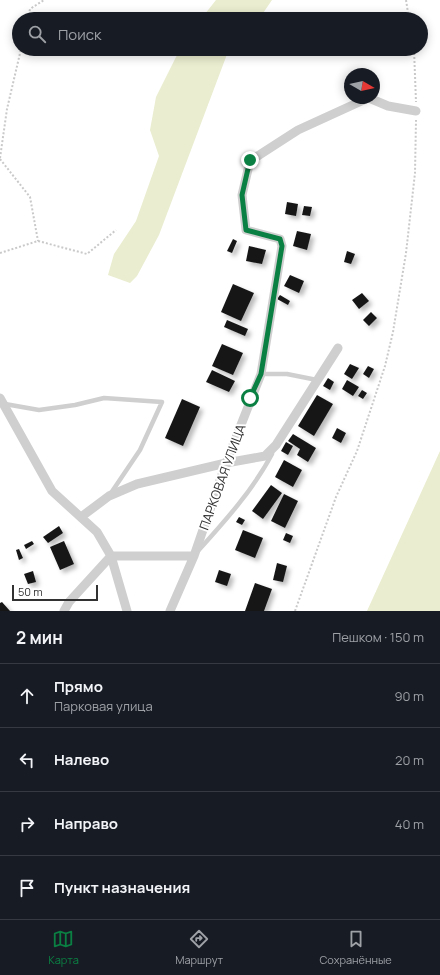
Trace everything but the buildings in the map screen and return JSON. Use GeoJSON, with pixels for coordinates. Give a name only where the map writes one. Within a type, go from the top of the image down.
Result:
{"type":"FeatureCollection","features":[{"type":"Feature","properties":{"kind":"street"},"geometry":{"type":"LineString","coordinates":[[380,103],[388,106],[416,111]]}},
{"type":"Feature","properties":{"kind":"street","name":"ПАРКОВАЯ УЛИЦА"},"geometry":{"type":"LineString","coordinates":[[170,611],[194,556],[226,463],[261,374],[282,246],[280,239],[246,230],[242,195],[250,160],[298,130],[356,104]]}},
{"type":"Feature","properties":{"kind":"street"},"geometry":{"type":"LineString","coordinates":[[81,517],[109,496],[137,484],[226,463],[265,456],[276,445],[338,348]]}},
{"type":"Feature","properties":{"kind":"street"},"geometry":{"type":"LineString","coordinates":[[3,401],[52,491],[97,532],[111,556],[127,611]]}},
{"type":"Feature","properties":{"kind":"street"},"geometry":{"type":"LineString","coordinates":[[64,611],[69,602],[111,556],[194,556]]}},
{"type":"Feature","properties":{"kind":"lane"},"geometry":{"type":"LineString","coordinates":[[261,374],[287,374],[317,381]]}},
{"type":"Feature","properties":{"kind":"lane"},"geometry":{"type":"LineString","coordinates":[[3,401],[39,410],[75,405],[104,398],[162,402],[140,450],[109,496]]}},
{"type":"Feature","properties":{"kind":"lane"},"geometry":{"type":"LineString","coordinates":[[194,556],[230,515],[264,469],[276,445]]}},
{"type":"Feature","properties":{"kind":"path"},"geometry":{"type":"LineString","coordinates":[[29,12],[30,9],[44,0]]}},
{"type":"Feature","properties":{"kind":"path"},"geometry":{"type":"LineString","coordinates":[[406,0],[408,12]]}},
{"type":"Feature","properties":{"kind":"path"},"geometry":{"type":"LineString","coordinates":[[19,56],[7,109],[0,159],[30,197],[38,241]]}},
{"type":"Feature","properties":{"kind":"path"},"geometry":{"type":"LineString","coordinates":[[295,611],[336,497],[359,445],[385,366],[393,332],[406,253],[415,173],[416,111],[414,56]]}},
{"type":"Feature","properties":{"kind":"path"},"geometry":{"type":"LineString","coordinates":[[0,252],[38,241],[87,254],[116,230]]}},
{"type":"Feature","properties":{"kind":"shaded area"},"geometry":{"type":"Polygon","coordinates":[[[216,0],[272,0],[264,12],[207,12],[216,0]]]}},
{"type":"Feature","properties":{"kind":"shaded area"},"geometry":{"type":"Polygon","coordinates":[[[176,56],[226,56],[159,235],[137,276],[130,283],[108,275],[114,254],[136,221],[159,156],[150,130],[156,97],[176,56]]]}},
{"type":"Feature","properties":{"kind":"shaded area"},"geometry":{"type":"Polygon","coordinates":[[[440,451],[440,611],[367,611],[440,451]]]}},
{"type":"Feature","properties":{"kind":"route"},"geometry":{"type":"LineString","coordinates":[[250,160],[242,195],[246,230],[280,239],[282,246],[261,374],[250,398]]}}]}
